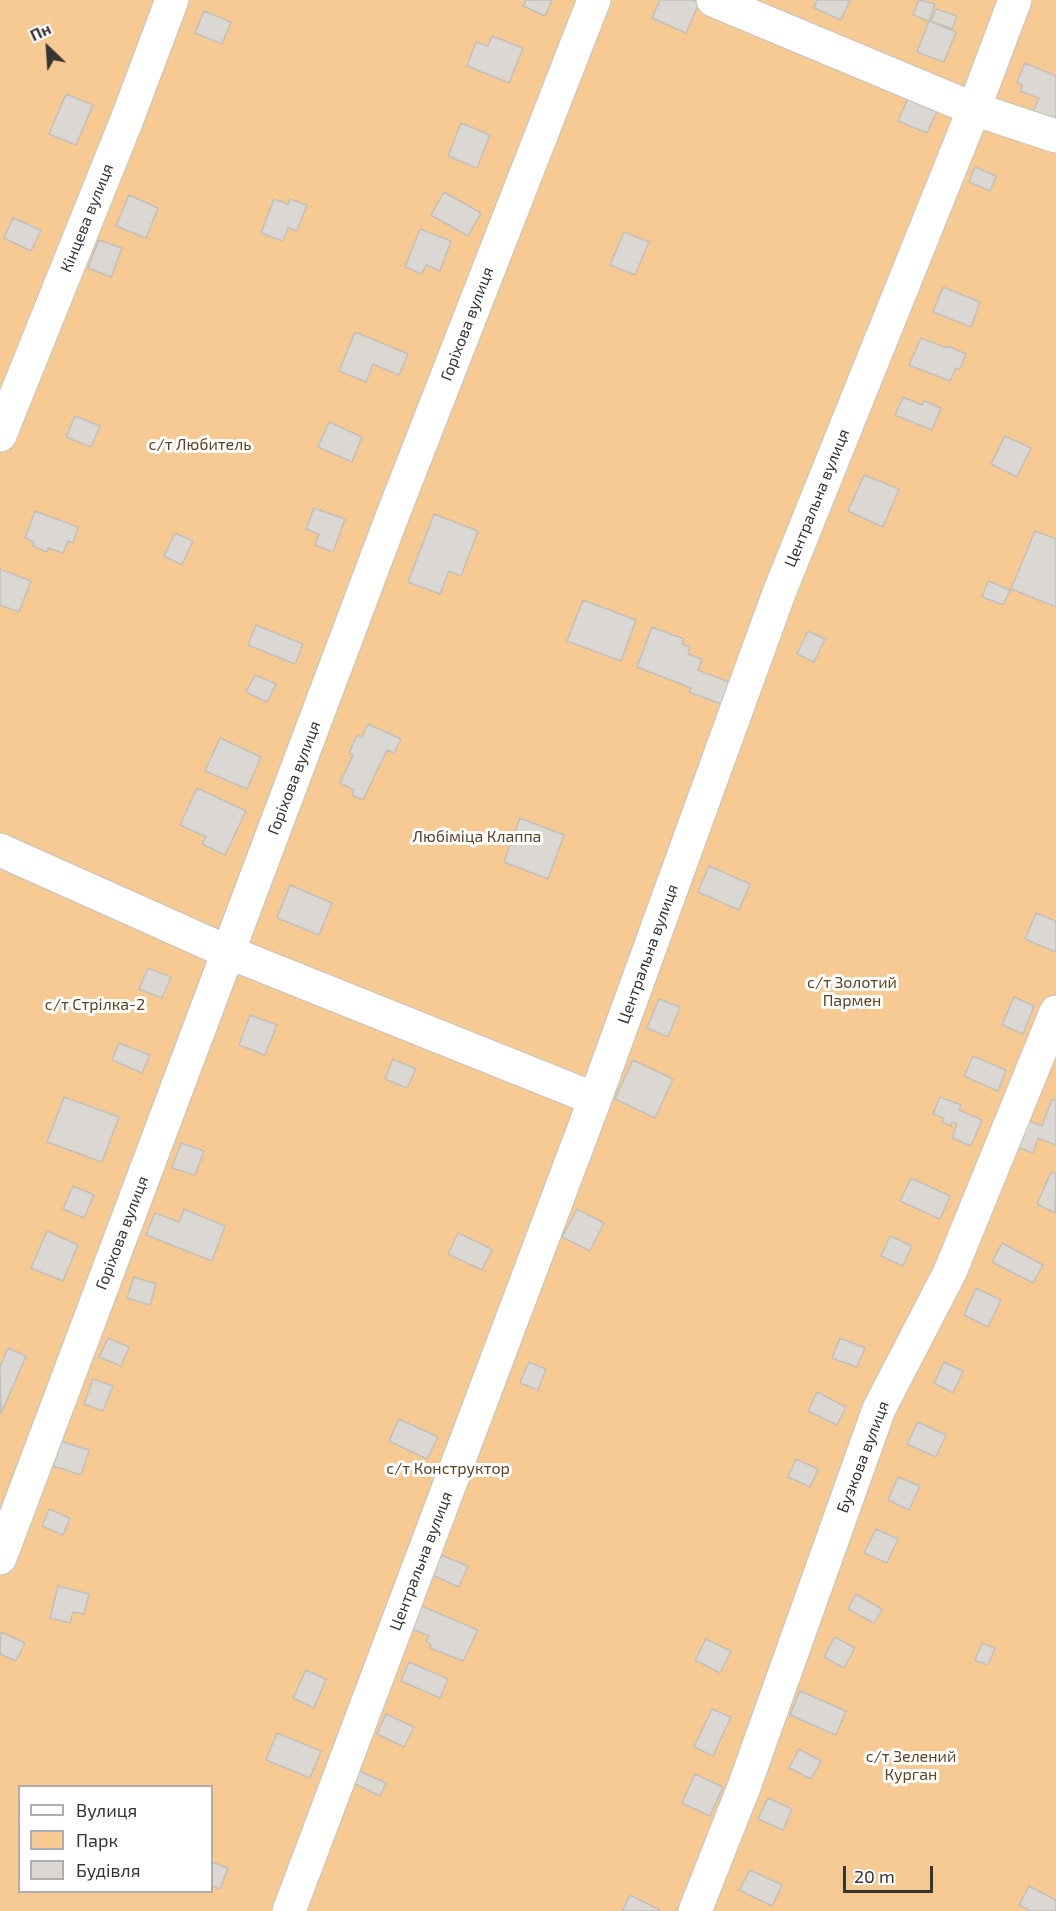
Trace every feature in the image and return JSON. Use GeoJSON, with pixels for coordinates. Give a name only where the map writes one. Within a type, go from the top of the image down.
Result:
{"type":"FeatureCollection","features":[{"type":"Feature","properties":{"kind":"street","name":"Кінцева вулиця"},"geometry":{"type":"LineString","coordinates":[[0,435],[126,122],[172,0]]}},
{"type":"Feature","properties":{"kind":"street","name":"Горіхова вулиця"},"geometry":{"type":"LineString","coordinates":[[0,1558],[390,522],[594,0]]}},
{"type":"Feature","properties":{"kind":"street"},"geometry":{"type":"LineString","coordinates":[[713,0],[974,109],[1056,136]]}},
{"type":"Feature","properties":{"kind":"street","name":"Центральна вулиця"},"geometry":{"type":"LineString","coordinates":[[289,1911],[595,1099],[778,593],[974,109],[1015,0]]}},
{"type":"Feature","properties":{"kind":"street"},"geometry":{"type":"LineString","coordinates":[[0,849],[228,952],[595,1099]]}},
{"type":"Feature","properties":{"kind":"street","name":"Бузкова вулиця"},"geometry":{"type":"LineString","coordinates":[[695,1911],[748,1776],[879,1409],[950,1272],[1056,1012]]}},
{"type":"Feature","properties":{"kind":"green space"},"geometry":{"type":"Polygon","coordinates":[[[0,0],[1056,0],[1056,1911],[0,1911],[0,0]]]}},
{"type":"Feature","properties":{"kind":"building"},"geometry":{"type":"Polygon","coordinates":[[[526,0],[552,0],[545,16],[523,6],[526,0]]]}},
{"type":"Feature","properties":{"kind":"building"},"geometry":{"type":"Polygon","coordinates":[[[660,0],[692,0],[699,3],[686,33],[652,18],[660,0]]]}},
{"type":"Feature","properties":{"kind":"building"},"geometry":{"type":"Polygon","coordinates":[[[817,0],[850,0],[841,20],[814,8],[817,0]]]}},
{"type":"Feature","properties":{"kind":"building"},"geometry":{"type":"Polygon","coordinates":[[[919,0],[935,4],[929,21],[913,15],[919,0]]]}},
{"type":"Feature","properties":{"kind":"building"},"geometry":{"type":"Polygon","coordinates":[[[936,9],[957,16],[952,29],[931,21],[936,9]]]}},
{"type":"Feature","properties":{"kind":"building"},"geometry":{"type":"Polygon","coordinates":[[[204,11],[231,22],[222,44],[195,33],[204,11]]]}},
{"type":"Feature","properties":{"kind":"building"},"geometry":{"type":"Polygon","coordinates":[[[929,21],[956,32],[944,62],[917,52],[929,21]]]}},
{"type":"Feature","properties":{"kind":"building"},"geometry":{"type":"Polygon","coordinates":[[[492,36],[523,48],[509,83],[467,66],[476,42],[488,46],[492,36]]]}},
{"type":"Feature","properties":{"kind":"building"},"geometry":{"type":"Polygon","coordinates":[[[1025,63],[1056,76],[1054,122],[1032,113],[1039,98],[1020,91],[1022,85],[1017,82],[1025,63]]]}},
{"type":"Feature","properties":{"kind":"building"},"geometry":{"type":"Polygon","coordinates":[[[66,94],[93,105],[76,145],[49,134],[66,94]]]}},
{"type":"Feature","properties":{"kind":"building"},"geometry":{"type":"Polygon","coordinates":[[[908,98],[937,111],[927,133],[898,121],[908,98]]]}},
{"type":"Feature","properties":{"kind":"building"},"geometry":{"type":"Polygon","coordinates":[[[461,123],[490,135],[477,168],[448,156],[461,123]]]}},
{"type":"Feature","properties":{"kind":"building"},"geometry":{"type":"Polygon","coordinates":[[[975,167],[996,176],[990,191],[969,182],[975,167]]]}},
{"type":"Feature","properties":{"kind":"building"},"geometry":{"type":"Polygon","coordinates":[[[444,192],[481,213],[468,236],[431,215],[444,192]]]}},
{"type":"Feature","properties":{"kind":"building"},"geometry":{"type":"Polygon","coordinates":[[[129,195],[158,208],[146,238],[116,226],[129,195]]]}},
{"type":"Feature","properties":{"kind":"building"},"geometry":{"type":"Polygon","coordinates":[[[274,199],[288,204],[290,199],[307,205],[297,231],[288,228],[283,241],[261,233],[274,199]]]}},
{"type":"Feature","properties":{"kind":"building"},"geometry":{"type":"Polygon","coordinates":[[[13,218],[41,230],[31,251],[4,238],[13,218]]]}},
{"type":"Feature","properties":{"kind":"building"},"geometry":{"type":"Polygon","coordinates":[[[420,229],[451,241],[440,271],[426,265],[422,274],[405,267],[420,229]]]}},
{"type":"Feature","properties":{"kind":"building"},"geometry":{"type":"Polygon","coordinates":[[[624,232],[649,242],[635,275],[610,265],[624,232]]]}},
{"type":"Feature","properties":{"kind":"building"},"geometry":{"type":"Polygon","coordinates":[[[99,240],[122,248],[111,277],[88,268],[99,240]]]}},
{"type":"Feature","properties":{"kind":"building"},"geometry":{"type":"Polygon","coordinates":[[[943,287],[980,302],[971,327],[933,312],[943,287]]]}},
{"type":"Feature","properties":{"kind":"building"},"geometry":{"type":"Polygon","coordinates":[[[355,332],[408,354],[399,375],[373,364],[366,382],[339,371],[355,332]]]}},
{"type":"Feature","properties":{"kind":"building"},"geometry":{"type":"Polygon","coordinates":[[[921,338],[966,354],[960,369],[956,368],[950,381],[909,365],[921,338]]]}},
{"type":"Feature","properties":{"kind":"building"},"geometry":{"type":"Polygon","coordinates":[[[903,397],[922,405],[924,401],[941,408],[932,430],[895,415],[903,397]]]}},
{"type":"Feature","properties":{"kind":"building"},"geometry":{"type":"Polygon","coordinates":[[[75,416],[100,426],[91,447],[66,437],[75,416]]]}},
{"type":"Feature","properties":{"kind":"building"},"geometry":{"type":"Polygon","coordinates":[[[329,422],[362,437],[352,462],[318,447],[329,422]]]}},
{"type":"Feature","properties":{"kind":"building"},"geometry":{"type":"Polygon","coordinates":[[[1005,436],[1031,448],[1017,477],[991,464],[1005,436]]]}},
{"type":"Feature","properties":{"kind":"building"},"geometry":{"type":"Polygon","coordinates":[[[864,475],[899,489],[883,527],[848,511],[864,475]]]}},
{"type":"Feature","properties":{"kind":"building"},"geometry":{"type":"Polygon","coordinates":[[[314,508],[345,519],[333,552],[315,545],[319,534],[306,529],[314,508]]]}},
{"type":"Feature","properties":{"kind":"building"},"geometry":{"type":"Polygon","coordinates":[[[35,511],[78,527],[73,543],[68,541],[63,553],[48,548],[47,552],[33,546],[34,542],[25,538],[35,511]]]}},
{"type":"Feature","properties":{"kind":"building"},"geometry":{"type":"Polygon","coordinates":[[[434,514],[478,531],[461,576],[449,571],[440,594],[408,582],[434,514]]]}},
{"type":"Feature","properties":{"kind":"building"},"geometry":{"type":"Polygon","coordinates":[[[1035,531],[1056,539],[1056,607],[1011,589],[1035,531]]]}},
{"type":"Feature","properties":{"kind":"building"},"geometry":{"type":"Polygon","coordinates":[[[175,533],[193,541],[182,565],[164,556],[175,533]]]}},
{"type":"Feature","properties":{"kind":"building"},"geometry":{"type":"Polygon","coordinates":[[[0,569],[31,581],[19,612],[0,605],[0,569]]]}},
{"type":"Feature","properties":{"kind":"building"},"geometry":{"type":"Polygon","coordinates":[[[988,581],[1010,590],[1003,605],[982,597],[988,581]]]}},
{"type":"Feature","properties":{"kind":"building"},"geometry":{"type":"Polygon","coordinates":[[[583,600],[636,620],[621,661],[567,641],[583,600]]]}},
{"type":"Feature","properties":{"kind":"building"},"geometry":{"type":"Polygon","coordinates":[[[256,625],[303,644],[295,664],[248,645],[256,625]]]}},
{"type":"Feature","properties":{"kind":"building"},"geometry":{"type":"Polygon","coordinates":[[[652,627],[684,639],[682,644],[690,647],[688,654],[702,659],[698,670],[729,682],[721,704],[689,692],[691,688],[637,667],[652,627]]]}},
{"type":"Feature","properties":{"kind":"building"},"geometry":{"type":"Polygon","coordinates":[[[808,631],[825,639],[814,662],[797,654],[808,631]]]}},
{"type":"Feature","properties":{"kind":"building"},"geometry":{"type":"Polygon","coordinates":[[[255,675],[276,684],[267,702],[246,692],[255,675]]]}},
{"type":"Feature","properties":{"kind":"building"},"geometry":{"type":"Polygon","coordinates":[[[368,724],[401,739],[394,753],[387,750],[363,800],[352,795],[354,790],[340,783],[353,755],[349,753],[357,735],[362,737],[368,724]]]}},
{"type":"Feature","properties":{"kind":"building"},"geometry":{"type":"Polygon","coordinates":[[[220,738],[261,757],[247,789],[205,771],[220,738]]]}},
{"type":"Feature","properties":{"kind":"building"},"geometry":{"type":"Polygon","coordinates":[[[197,788],[246,811],[225,855],[202,844],[206,837],[180,825],[197,788]]]}},
{"type":"Feature","properties":{"kind":"building"},"geometry":{"type":"Polygon","coordinates":[[[520,818],[564,835],[548,879],[504,862],[520,818]]]}},
{"type":"Feature","properties":{"kind":"building"},"geometry":{"type":"Polygon","coordinates":[[[709,866],[750,884],[739,910],[698,892],[709,866]]]}},
{"type":"Feature","properties":{"kind":"building"},"geometry":{"type":"Polygon","coordinates":[[[290,885],[332,903],[319,935],[277,918],[290,885]]]}},
{"type":"Feature","properties":{"kind":"building"},"geometry":{"type":"Polygon","coordinates":[[[1036,913],[1056,921],[1056,952],[1025,939],[1036,913]]]}},
{"type":"Feature","properties":{"kind":"building"},"geometry":{"type":"Polygon","coordinates":[[[148,968],[171,977],[162,998],[139,989],[148,968]]]}},
{"type":"Feature","properties":{"kind":"building"},"geometry":{"type":"Polygon","coordinates":[[[1014,997],[1034,1006],[1023,1034],[1002,1025],[1014,997]]]}},
{"type":"Feature","properties":{"kind":"building"},"geometry":{"type":"Polygon","coordinates":[[[659,999],[680,1007],[668,1037],[647,1028],[659,999]]]}},
{"type":"Feature","properties":{"kind":"building"},"geometry":{"type":"Polygon","coordinates":[[[250,1015],[277,1025],[265,1055],[239,1045],[250,1015]]]}},
{"type":"Feature","properties":{"kind":"building"},"geometry":{"type":"Polygon","coordinates":[[[119,1043],[150,1055],[142,1073],[112,1060],[119,1043]]]}},
{"type":"Feature","properties":{"kind":"building"},"geometry":{"type":"Polygon","coordinates":[[[973,1056],[1006,1070],[998,1091],[964,1076],[973,1056]]]}},
{"type":"Feature","properties":{"kind":"building"},"geometry":{"type":"Polygon","coordinates":[[[393,1059],[416,1069],[407,1088],[385,1079],[393,1059]]]}},
{"type":"Feature","properties":{"kind":"building"},"geometry":{"type":"Polygon","coordinates":[[[633,1060],[673,1079],[655,1118],[615,1099],[633,1060]]]}},
{"type":"Feature","properties":{"kind":"building"},"geometry":{"type":"Polygon","coordinates":[[[64,1097],[119,1117],[102,1162],[47,1142],[64,1097]]]}},
{"type":"Feature","properties":{"kind":"building"},"geometry":{"type":"Polygon","coordinates":[[[940,1097],[961,1105],[959,1110],[982,1120],[971,1146],[952,1138],[957,1124],[952,1122],[951,1126],[942,1122],[944,1118],[933,1114],[940,1097]]]}},
{"type":"Feature","properties":{"kind":"building"},"geometry":{"type":"Polygon","coordinates":[[[1052,1099],[1056,1100],[1056,1145],[1038,1138],[1033,1153],[1012,1145],[1022,1118],[1042,1126],[1052,1099]]]}},
{"type":"Feature","properties":{"kind":"building"},"geometry":{"type":"Polygon","coordinates":[[[181,1143],[204,1151],[195,1175],[172,1168],[181,1143]]]}},
{"type":"Feature","properties":{"kind":"building"},"geometry":{"type":"Polygon","coordinates":[[[1051,1172],[1056,1174],[1055,1213],[1037,1204],[1051,1172]]]}},
{"type":"Feature","properties":{"kind":"building"},"geometry":{"type":"Polygon","coordinates":[[[911,1178],[950,1196],[940,1219],[900,1201],[911,1178]]]}},
{"type":"Feature","properties":{"kind":"building"},"geometry":{"type":"Polygon","coordinates":[[[73,1186],[94,1195],[84,1218],[63,1209],[73,1186]]]}},
{"type":"Feature","properties":{"kind":"building"},"geometry":{"type":"Polygon","coordinates":[[[184,1209],[225,1226],[212,1261],[146,1235],[155,1213],[179,1222],[184,1209]]]}},
{"type":"Feature","properties":{"kind":"building"},"geometry":{"type":"Polygon","coordinates":[[[577,1209],[604,1223],[590,1251],[562,1237],[577,1209]]]}},
{"type":"Feature","properties":{"kind":"building"},"geometry":{"type":"Polygon","coordinates":[[[47,1231],[78,1245],[63,1281],[31,1268],[47,1231]]]}},
{"type":"Feature","properties":{"kind":"building"},"geometry":{"type":"Polygon","coordinates":[[[458,1233],[492,1249],[482,1270],[448,1254],[458,1233]]]}},
{"type":"Feature","properties":{"kind":"building"},"geometry":{"type":"Polygon","coordinates":[[[890,1236],[912,1246],[903,1266],[881,1256],[890,1236]]]}},
{"type":"Feature","properties":{"kind":"building"},"geometry":{"type":"Polygon","coordinates":[[[1002,1243],[1043,1265],[1033,1283],[992,1262],[1002,1243]]]}},
{"type":"Feature","properties":{"kind":"building"},"geometry":{"type":"Polygon","coordinates":[[[134,1277],[156,1284],[150,1305],[127,1298],[134,1277]]]}},
{"type":"Feature","properties":{"kind":"building"},"geometry":{"type":"Polygon","coordinates":[[[976,1288],[1001,1300],[988,1327],[964,1315],[976,1288]]]}},
{"type":"Feature","properties":{"kind":"building"},"geometry":{"type":"Polygon","coordinates":[[[108,1338],[129,1347],[121,1366],[99,1357],[108,1338]]]}},
{"type":"Feature","properties":{"kind":"building"},"geometry":{"type":"Polygon","coordinates":[[[840,1338],[865,1348],[857,1367],[832,1358],[840,1338]]]}},
{"type":"Feature","properties":{"kind":"building"},"geometry":{"type":"Polygon","coordinates":[[[8,1348],[26,1356],[1,1414],[0,1367],[8,1348]]]}},
{"type":"Feature","properties":{"kind":"building"},"geometry":{"type":"Polygon","coordinates":[[[529,1362],[546,1369],[538,1390],[520,1383],[529,1362]]]}},
{"type":"Feature","properties":{"kind":"building"},"geometry":{"type":"Polygon","coordinates":[[[944,1362],[963,1371],[953,1393],[934,1383],[944,1362]]]}},
{"type":"Feature","properties":{"kind":"building"},"geometry":{"type":"Polygon","coordinates":[[[93,1379],[113,1386],[103,1411],[84,1404],[93,1379]]]}},
{"type":"Feature","properties":{"kind":"building"},"geometry":{"type":"Polygon","coordinates":[[[817,1392],[846,1407],[837,1425],[808,1411],[817,1392]]]}},
{"type":"Feature","properties":{"kind":"building"},"geometry":{"type":"Polygon","coordinates":[[[399,1419],[438,1437],[427,1459],[389,1441],[399,1419]]]}},
{"type":"Feature","properties":{"kind":"building"},"geometry":{"type":"Polygon","coordinates":[[[918,1422],[946,1435],[936,1457],[907,1444],[918,1422]]]}},
{"type":"Feature","properties":{"kind":"building"},"geometry":{"type":"Polygon","coordinates":[[[61,1441],[89,1450],[81,1475],[53,1466],[61,1441]]]}},
{"type":"Feature","properties":{"kind":"building"},"geometry":{"type":"Polygon","coordinates":[[[796,1459],[818,1469],[810,1487],[788,1477],[796,1459]]]}},
{"type":"Feature","properties":{"kind":"building"},"geometry":{"type":"Polygon","coordinates":[[[898,1477],[920,1486],[909,1510],[888,1500],[898,1477]]]}},
{"type":"Feature","properties":{"kind":"building"},"geometry":{"type":"Polygon","coordinates":[[[49,1509],[70,1518],[63,1535],[42,1526],[49,1509]]]}},
{"type":"Feature","properties":{"kind":"building"},"geometry":{"type":"Polygon","coordinates":[[[876,1529],[898,1539],[887,1563],[864,1553],[876,1529]]]}},
{"type":"Feature","properties":{"kind":"building"},"geometry":{"type":"Polygon","coordinates":[[[441,1555],[468,1566],[459,1587],[432,1575],[441,1555]]]}},
{"type":"Feature","properties":{"kind":"building"},"geometry":{"type":"Polygon","coordinates":[[[58,1586],[89,1594],[84,1614],[73,1612],[70,1623],[50,1618],[58,1586]]]}},
{"type":"Feature","properties":{"kind":"building"},"geometry":{"type":"Polygon","coordinates":[[[856,1594],[882,1609],[874,1623],[848,1609],[856,1594]]]}},
{"type":"Feature","properties":{"kind":"building"},"geometry":{"type":"Polygon","coordinates":[[[412,1602],[478,1630],[463,1661],[430,1648],[431,1645],[426,1641],[429,1636],[403,1625],[412,1602]]]}},
{"type":"Feature","properties":{"kind":"building"},"geometry":{"type":"Polygon","coordinates":[[[1,1632],[25,1643],[16,1661],[0,1654],[1,1632]]]}},
{"type":"Feature","properties":{"kind":"building"},"geometry":{"type":"Polygon","coordinates":[[[835,1637],[855,1648],[844,1668],[824,1657],[835,1637]]]}},
{"type":"Feature","properties":{"kind":"building"},"geometry":{"type":"Polygon","coordinates":[[[706,1639],[731,1651],[720,1673],[695,1660],[706,1639]]]}},
{"type":"Feature","properties":{"kind":"building"},"geometry":{"type":"Polygon","coordinates":[[[982,1643],[995,1648],[988,1665],[975,1660],[982,1643]]]}},
{"type":"Feature","properties":{"kind":"building"},"geometry":{"type":"Polygon","coordinates":[[[409,1662],[448,1679],[440,1698],[401,1681],[409,1662]]]}},
{"type":"Feature","properties":{"kind":"building"},"geometry":{"type":"Polygon","coordinates":[[[306,1670],[326,1679],[314,1708],[293,1698],[306,1670]]]}},
{"type":"Feature","properties":{"kind":"building"},"geometry":{"type":"Polygon","coordinates":[[[800,1691],[846,1711],[836,1735],[790,1715],[800,1691]]]}},
{"type":"Feature","properties":{"kind":"building"},"geometry":{"type":"Polygon","coordinates":[[[712,1709],[731,1717],[713,1756],[694,1747],[712,1709]]]}},
{"type":"Feature","properties":{"kind":"building"},"geometry":{"type":"Polygon","coordinates":[[[386,1714],[414,1727],[404,1747],[377,1734],[386,1714]]]}},
{"type":"Feature","properties":{"kind":"building"},"geometry":{"type":"Polygon","coordinates":[[[277,1733],[321,1751],[310,1778],[266,1760],[277,1733]]]}},
{"type":"Feature","properties":{"kind":"building"},"geometry":{"type":"Polygon","coordinates":[[[799,1749],[821,1761],[811,1779],[789,1768],[799,1749]]]}},
{"type":"Feature","properties":{"kind":"building"},"geometry":{"type":"Polygon","coordinates":[[[355,1769],[386,1783],[380,1796],[349,1781],[355,1769]]]}},
{"type":"Feature","properties":{"kind":"building"},"geometry":{"type":"Polygon","coordinates":[[[695,1774],[723,1787],[710,1816],[682,1803],[695,1774]]]}},
{"type":"Feature","properties":{"kind":"building"},"geometry":{"type":"Polygon","coordinates":[[[768,1798],[792,1809],[783,1830],[758,1819],[768,1798]]]}},
{"type":"Feature","properties":{"kind":"building"},"geometry":{"type":"Polygon","coordinates":[[[213,1862],[228,1868],[220,1889],[213,1886],[213,1862]]]}},
{"type":"Feature","properties":{"kind":"building"},"geometry":{"type":"Polygon","coordinates":[[[750,1870],[782,1885],[772,1906],[739,1890],[750,1870]]]}},
{"type":"Feature","properties":{"kind":"building"},"geometry":{"type":"Polygon","coordinates":[[[1029,1886],[1056,1900],[1056,1911],[1031,1911],[1019,1905],[1029,1886]]]}},
{"type":"Feature","properties":{"kind":"building"},"geometry":{"type":"Polygon","coordinates":[[[630,1895],[660,1910],[622,1911],[630,1895]]]}},
{"type":"Feature","properties":{"kind":"park label","name":"с/т Любитель"},"geometry":{"type":"Point","coordinates":[200,445]}},
{"type":"Feature","properties":{"kind":"park label","name":"Любіміца Клаппа"},"geometry":{"type":"Point","coordinates":[477,837]}},
{"type":"Feature","properties":{"kind":"park label","name":"с/т Золотий Пармен"},"geometry":{"type":"Point","coordinates":[852,992]}},
{"type":"Feature","properties":{"kind":"park label","name":"с/т Стрілка-2"},"geometry":{"type":"Point","coordinates":[95,1005]}},
{"type":"Feature","properties":{"kind":"park label","name":"с/т Конструктор"},"geometry":{"type":"Point","coordinates":[448,1469]}},
{"type":"Feature","properties":{"kind":"park label","name":"с/т Зелений Курган"},"geometry":{"type":"Point","coordinates":[911,1766]}}]}
